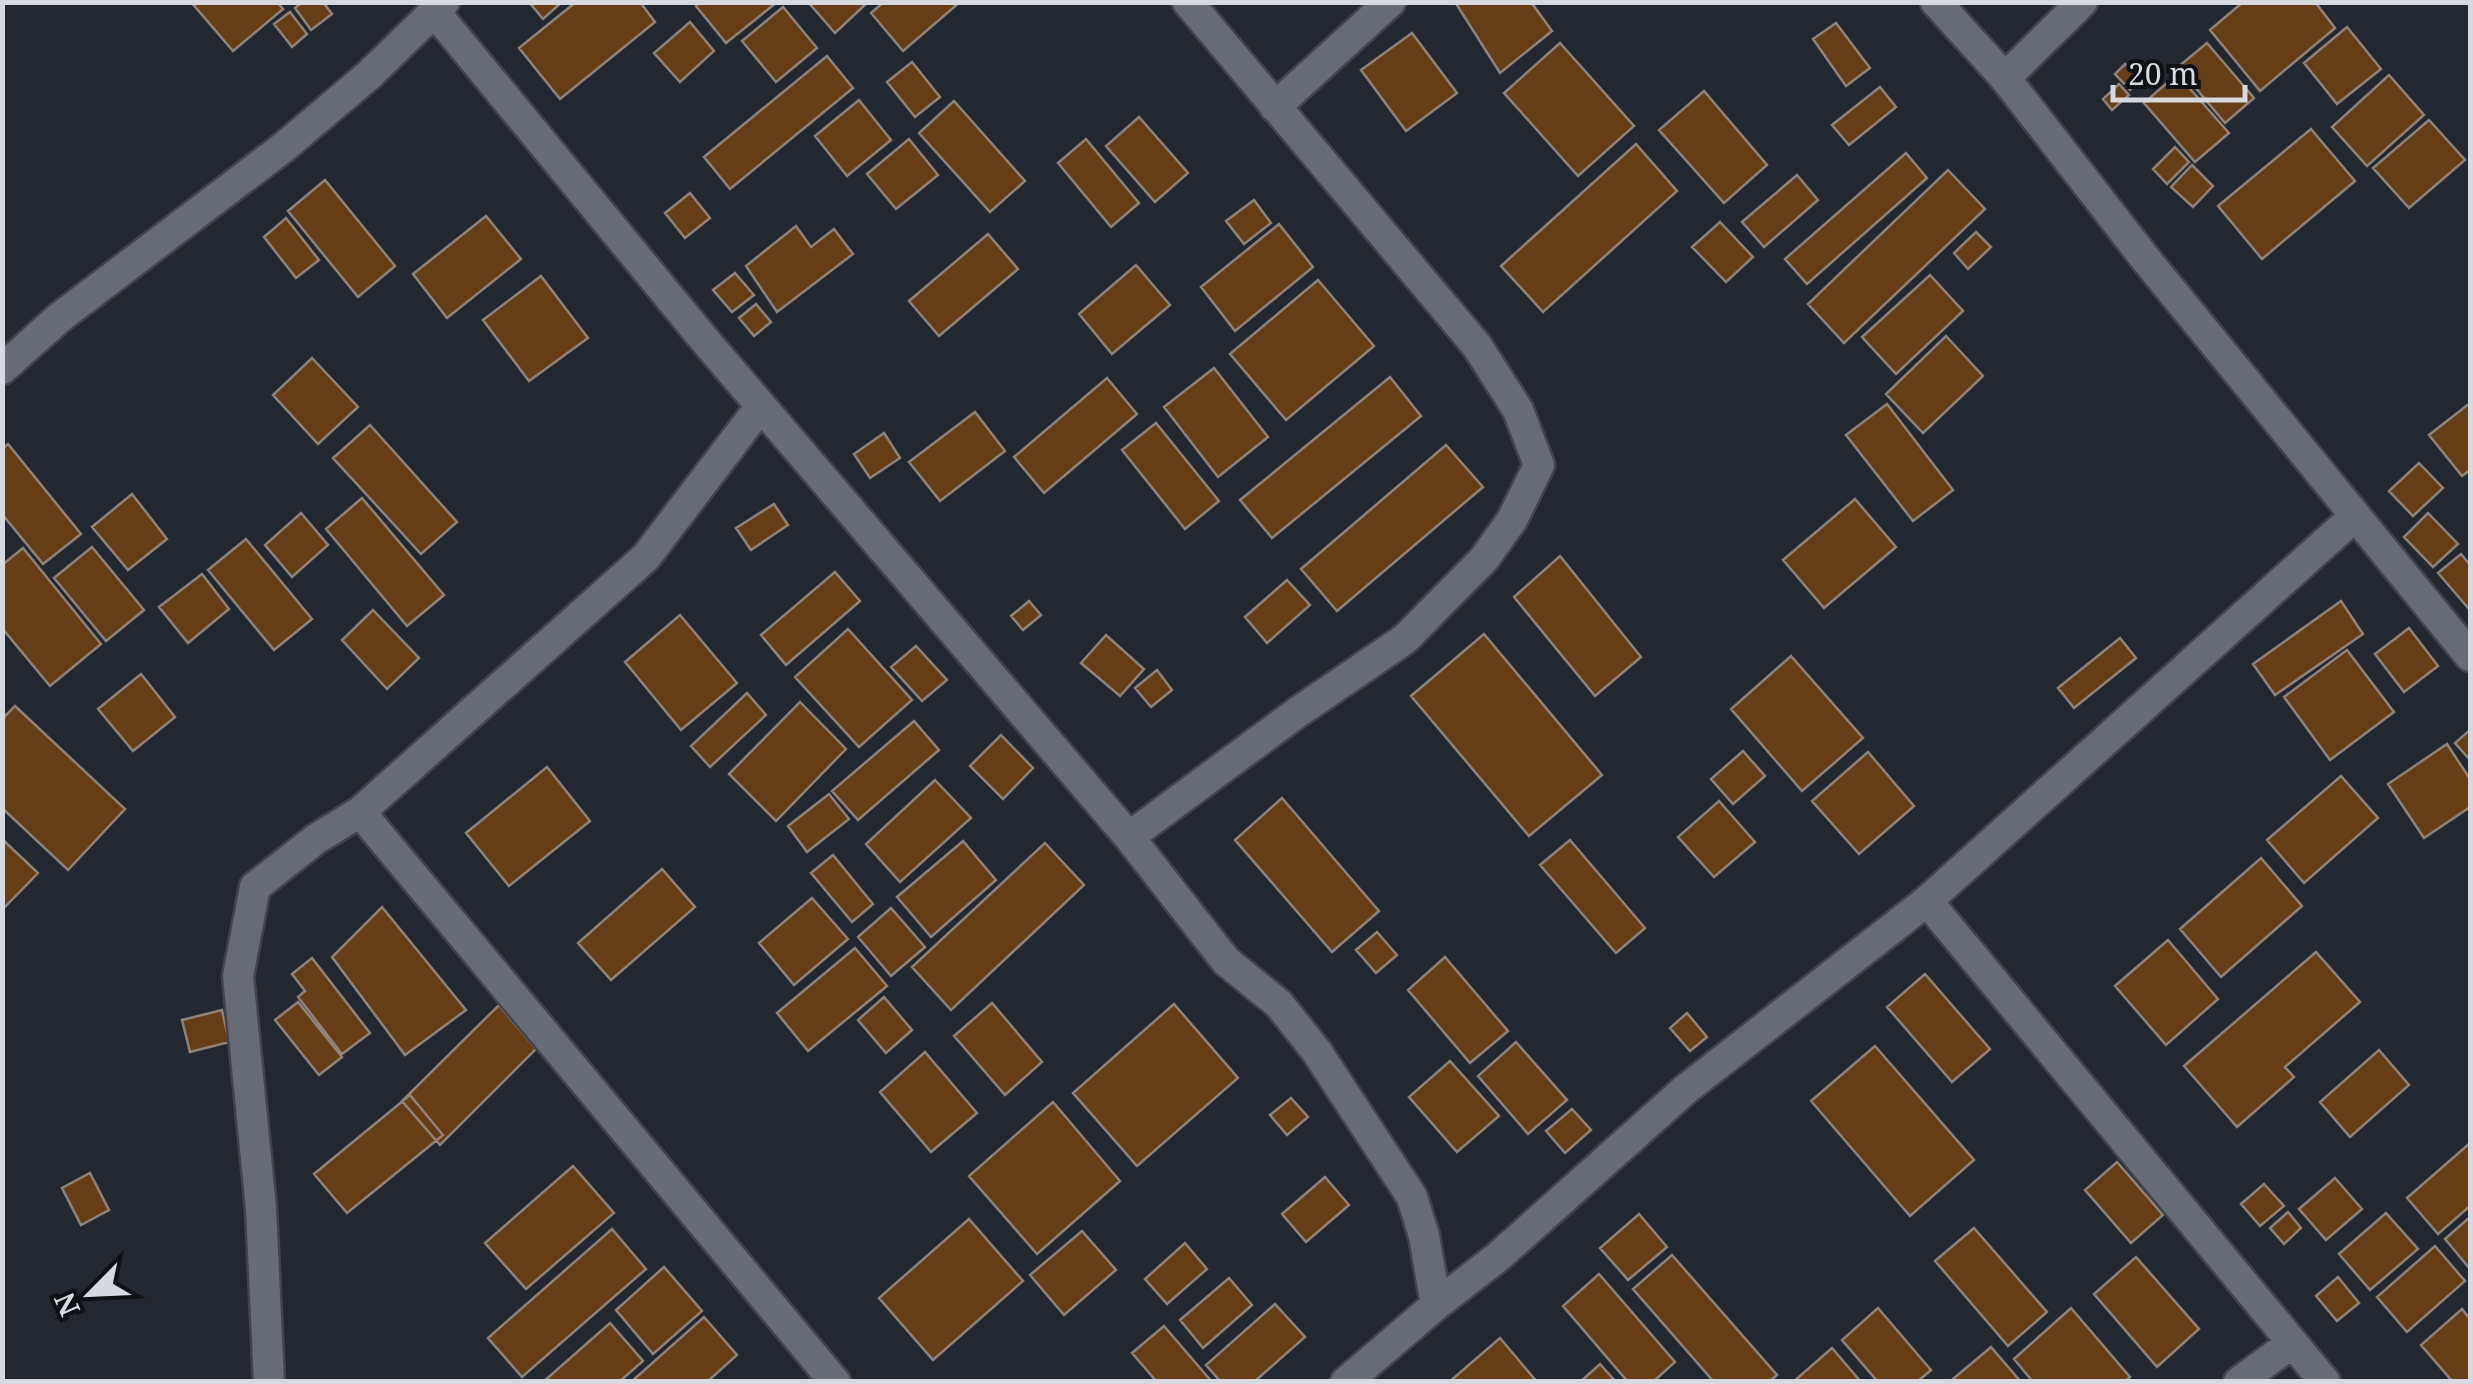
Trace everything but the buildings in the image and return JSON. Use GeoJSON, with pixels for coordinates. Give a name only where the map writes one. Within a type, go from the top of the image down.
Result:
{"type":"FeatureCollection","features":[{"type":"Feature","properties":{"kind":"street"},"geometry":{"type":"LineString","coordinates":[[1129,836],[1405,638],[1484,559],[1512,520],[1539,465],[1518,410],[1477,346],[1188,2]]}},
{"type":"Feature","properties":{"kind":"street"},"geometry":{"type":"LineString","coordinates":[[1275,106],[1390,2]]}},
{"type":"Feature","properties":{"kind":"street"},"geometry":{"type":"LineString","coordinates":[[1936,2],[2005,78],[2144,257],[2470,656]]}},
{"type":"Feature","properties":{"kind":"street"},"geometry":{"type":"LineString","coordinates":[[2005,78],[2082,2]]}},
{"type":"Feature","properties":{"kind":"street"},"geometry":{"type":"LineString","coordinates":[[2,370],[59,318],[284,147],[439,7],[630,252],[1129,836],[1226,960],[1289,1016],[1317,1052],[1412,1197],[1424,1236],[1436,1305]]}},
{"type":"Feature","properties":{"kind":"street"},"geometry":{"type":"LineString","coordinates":[[269,1382],[261,1208],[238,976],[255,888],[316,839],[360,812],[646,557],[761,406]]}},
{"type":"Feature","properties":{"kind":"street"},"geometry":{"type":"LineString","coordinates":[[1346,1382],[1499,1256],[1686,1089],[1927,901],[2355,516]]}},
{"type":"Feature","properties":{"kind":"street"},"geometry":{"type":"LineString","coordinates":[[360,812],[836,1382]]}},
{"type":"Feature","properties":{"kind":"street"},"geometry":{"type":"LineString","coordinates":[[1927,901],[2326,1382]]}},
{"type":"Feature","properties":{"kind":"street"},"geometry":{"type":"LineString","coordinates":[[2239,1382],[2292,1343]]}}]}
